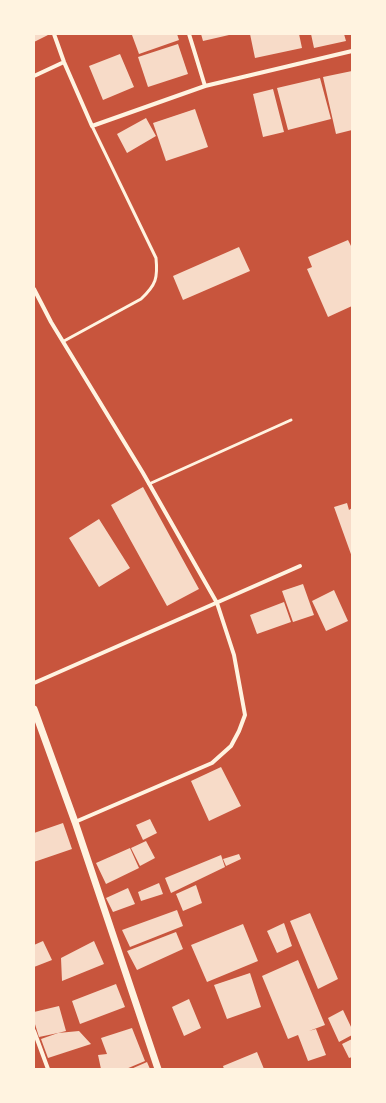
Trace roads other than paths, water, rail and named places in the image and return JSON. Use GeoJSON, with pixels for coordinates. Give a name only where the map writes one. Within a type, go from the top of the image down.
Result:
{"type":"FeatureCollection","features":[{"type":"Feature","properties":{"kind":"street"},"geometry":{"type":"LineString","coordinates":[[54,34],[64,62],[92,126],[205,86],[352,51]]}},
{"type":"Feature","properties":{"kind":"street"},"geometry":{"type":"LineString","coordinates":[[189,34],[205,86]]}},
{"type":"Feature","properties":{"kind":"street"},"geometry":{"type":"LineString","coordinates":[[34,76],[64,62]]}},
{"type":"Feature","properties":{"kind":"street"},"geometry":{"type":"LineString","coordinates":[[34,288],[51,322],[64,341],[149,484],[217,603],[234,655],[245,715],[231,746],[212,763],[75,822]]}},
{"type":"Feature","properties":{"kind":"street"},"geometry":{"type":"LineString","coordinates":[[34,683],[300,566]]}},
{"type":"Feature","properties":{"kind":"street"},"geometry":{"type":"LineString","coordinates":[[34,710],[75,822],[158,1069]]}},
{"type":"Feature","properties":{"kind":"street"},"geometry":{"type":"LineString","coordinates":[[34,1031],[48,1069]]}},
{"type":"Feature","properties":{"kind":"lane"},"geometry":{"type":"LineString","coordinates":[[64,341],[141,299],[151,290],[157,270],[156,258],[92,126]]}},
{"type":"Feature","properties":{"kind":"lane"},"geometry":{"type":"LineString","coordinates":[[149,484],[291,420]]}}]}
